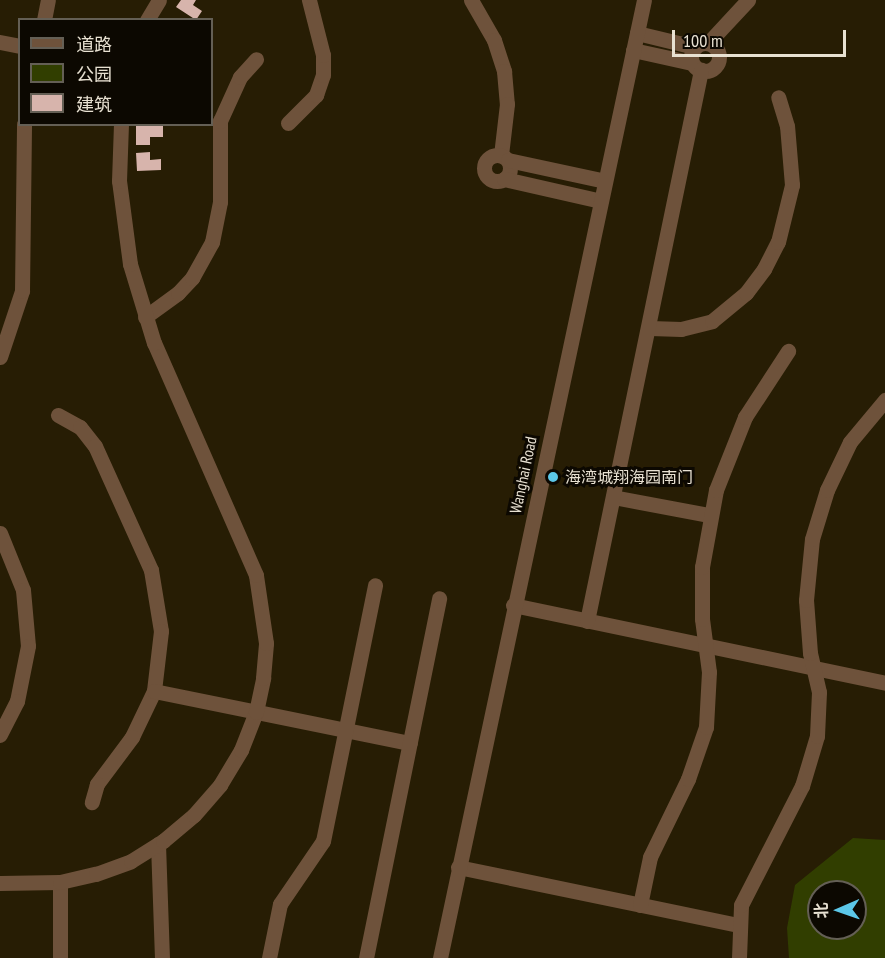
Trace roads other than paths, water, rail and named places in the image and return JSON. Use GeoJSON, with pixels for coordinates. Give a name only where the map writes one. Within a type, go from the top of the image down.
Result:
{"type":"FeatureCollection","features":[{"type":"Feature","properties":{"kind":"street"},"geometry":{"type":"LineString","coordinates":[[44,18],[48,0]]}},
{"type":"Feature","properties":{"kind":"street"},"geometry":{"type":"LineString","coordinates":[[148,18],[159,0]]}},
{"type":"Feature","properties":{"kind":"street"},"geometry":{"type":"LineString","coordinates":[[288,123],[316,95],[323,75],[323,55],[309,0]]}},
{"type":"Feature","properties":{"kind":"street"},"geometry":{"type":"LineString","coordinates":[[471,0],[494,40],[504,71],[507,104],[505,158],[511,168],[504,179]]}},
{"type":"Feature","properties":{"kind":"street","name":"Wanghai Road"},"geometry":{"type":"LineString","coordinates":[[440,958],[513,605],[644,0]]}},
{"type":"Feature","properties":{"kind":"street"},"geometry":{"type":"LineString","coordinates":[[587,621],[650,328],[701,45],[748,0]]}},
{"type":"Feature","properties":{"kind":"street"},"geometry":{"type":"LineString","coordinates":[[633,50],[697,66],[714,66],[718,60],[718,52],[701,45],[637,33]]}},
{"type":"Feature","properties":{"kind":"street"},"geometry":{"type":"LineString","coordinates":[[0,42],[18,46]]}},
{"type":"Feature","properties":{"kind":"street"},"geometry":{"type":"LineString","coordinates":[[145,317],[178,294],[192,278],[212,242],[220,202],[219,121],[236,84],[256,59]]}},
{"type":"Feature","properties":{"kind":"street"},"geometry":{"type":"LineString","coordinates":[[650,328],[681,329],[718,317],[746,293],[764,269],[778,242],[792,185],[788,126],[778,97]]}},
{"type":"Feature","properties":{"kind":"street"},"geometry":{"type":"LineString","coordinates":[[0,357],[22,291],[24,126]]}},
{"type":"Feature","properties":{"kind":"street"},"geometry":{"type":"LineString","coordinates":[[0,883],[60,882],[96,874],[158,844],[194,815],[220,785],[241,750],[256,712],[266,644],[256,575],[145,317],[123,223],[121,126]]}},
{"type":"Feature","properties":{"kind":"street"},"geometry":{"type":"LineString","coordinates":[[601,201],[504,179],[491,180],[484,169],[489,158],[505,158],[605,181]]}},
{"type":"Feature","properties":{"kind":"street"},"geometry":{"type":"LineString","coordinates":[[640,905],[650,857],[688,779],[706,727],[709,700],[702,567],[709,515],[724,465],[745,417],[788,351]]}},
{"type":"Feature","properties":{"kind":"street"},"geometry":{"type":"LineString","coordinates":[[739,958],[738,925],[748,884],[802,786],[817,736],[815,668],[806,600],[812,539],[827,490],[850,442],[885,400]]}},
{"type":"Feature","properties":{"kind":"street"},"geometry":{"type":"LineString","coordinates":[[58,415],[80,427],[95,446],[151,570],[161,631],[154,692],[132,737],[96,784],[92,802]]}},
{"type":"Feature","properties":{"kind":"street"},"geometry":{"type":"LineString","coordinates":[[613,497],[709,515]]}},
{"type":"Feature","properties":{"kind":"street"},"geometry":{"type":"LineString","coordinates":[[0,533],[23,590],[28,646],[17,701],[0,735]]}},
{"type":"Feature","properties":{"kind":"street"},"geometry":{"type":"LineString","coordinates":[[269,958],[280,904],[323,842],[375,585]]}},
{"type":"Feature","properties":{"kind":"street"},"geometry":{"type":"LineString","coordinates":[[366,958],[439,598]]}},
{"type":"Feature","properties":{"kind":"street"},"geometry":{"type":"LineString","coordinates":[[513,605],[885,683]]}},
{"type":"Feature","properties":{"kind":"street"},"geometry":{"type":"LineString","coordinates":[[154,692],[410,743]]}},
{"type":"Feature","properties":{"kind":"street"},"geometry":{"type":"LineString","coordinates":[[158,844],[162,958]]}},
{"type":"Feature","properties":{"kind":"street"},"geometry":{"type":"LineString","coordinates":[[458,867],[738,925]]}},
{"type":"Feature","properties":{"kind":"street"},"geometry":{"type":"LineString","coordinates":[[60,882],[60,958]]}},
{"type":"Feature","properties":{"kind":"place","name":"海湾城翔海园南门"},"geometry":{"type":"Point","coordinates":[553,477]}}]}
